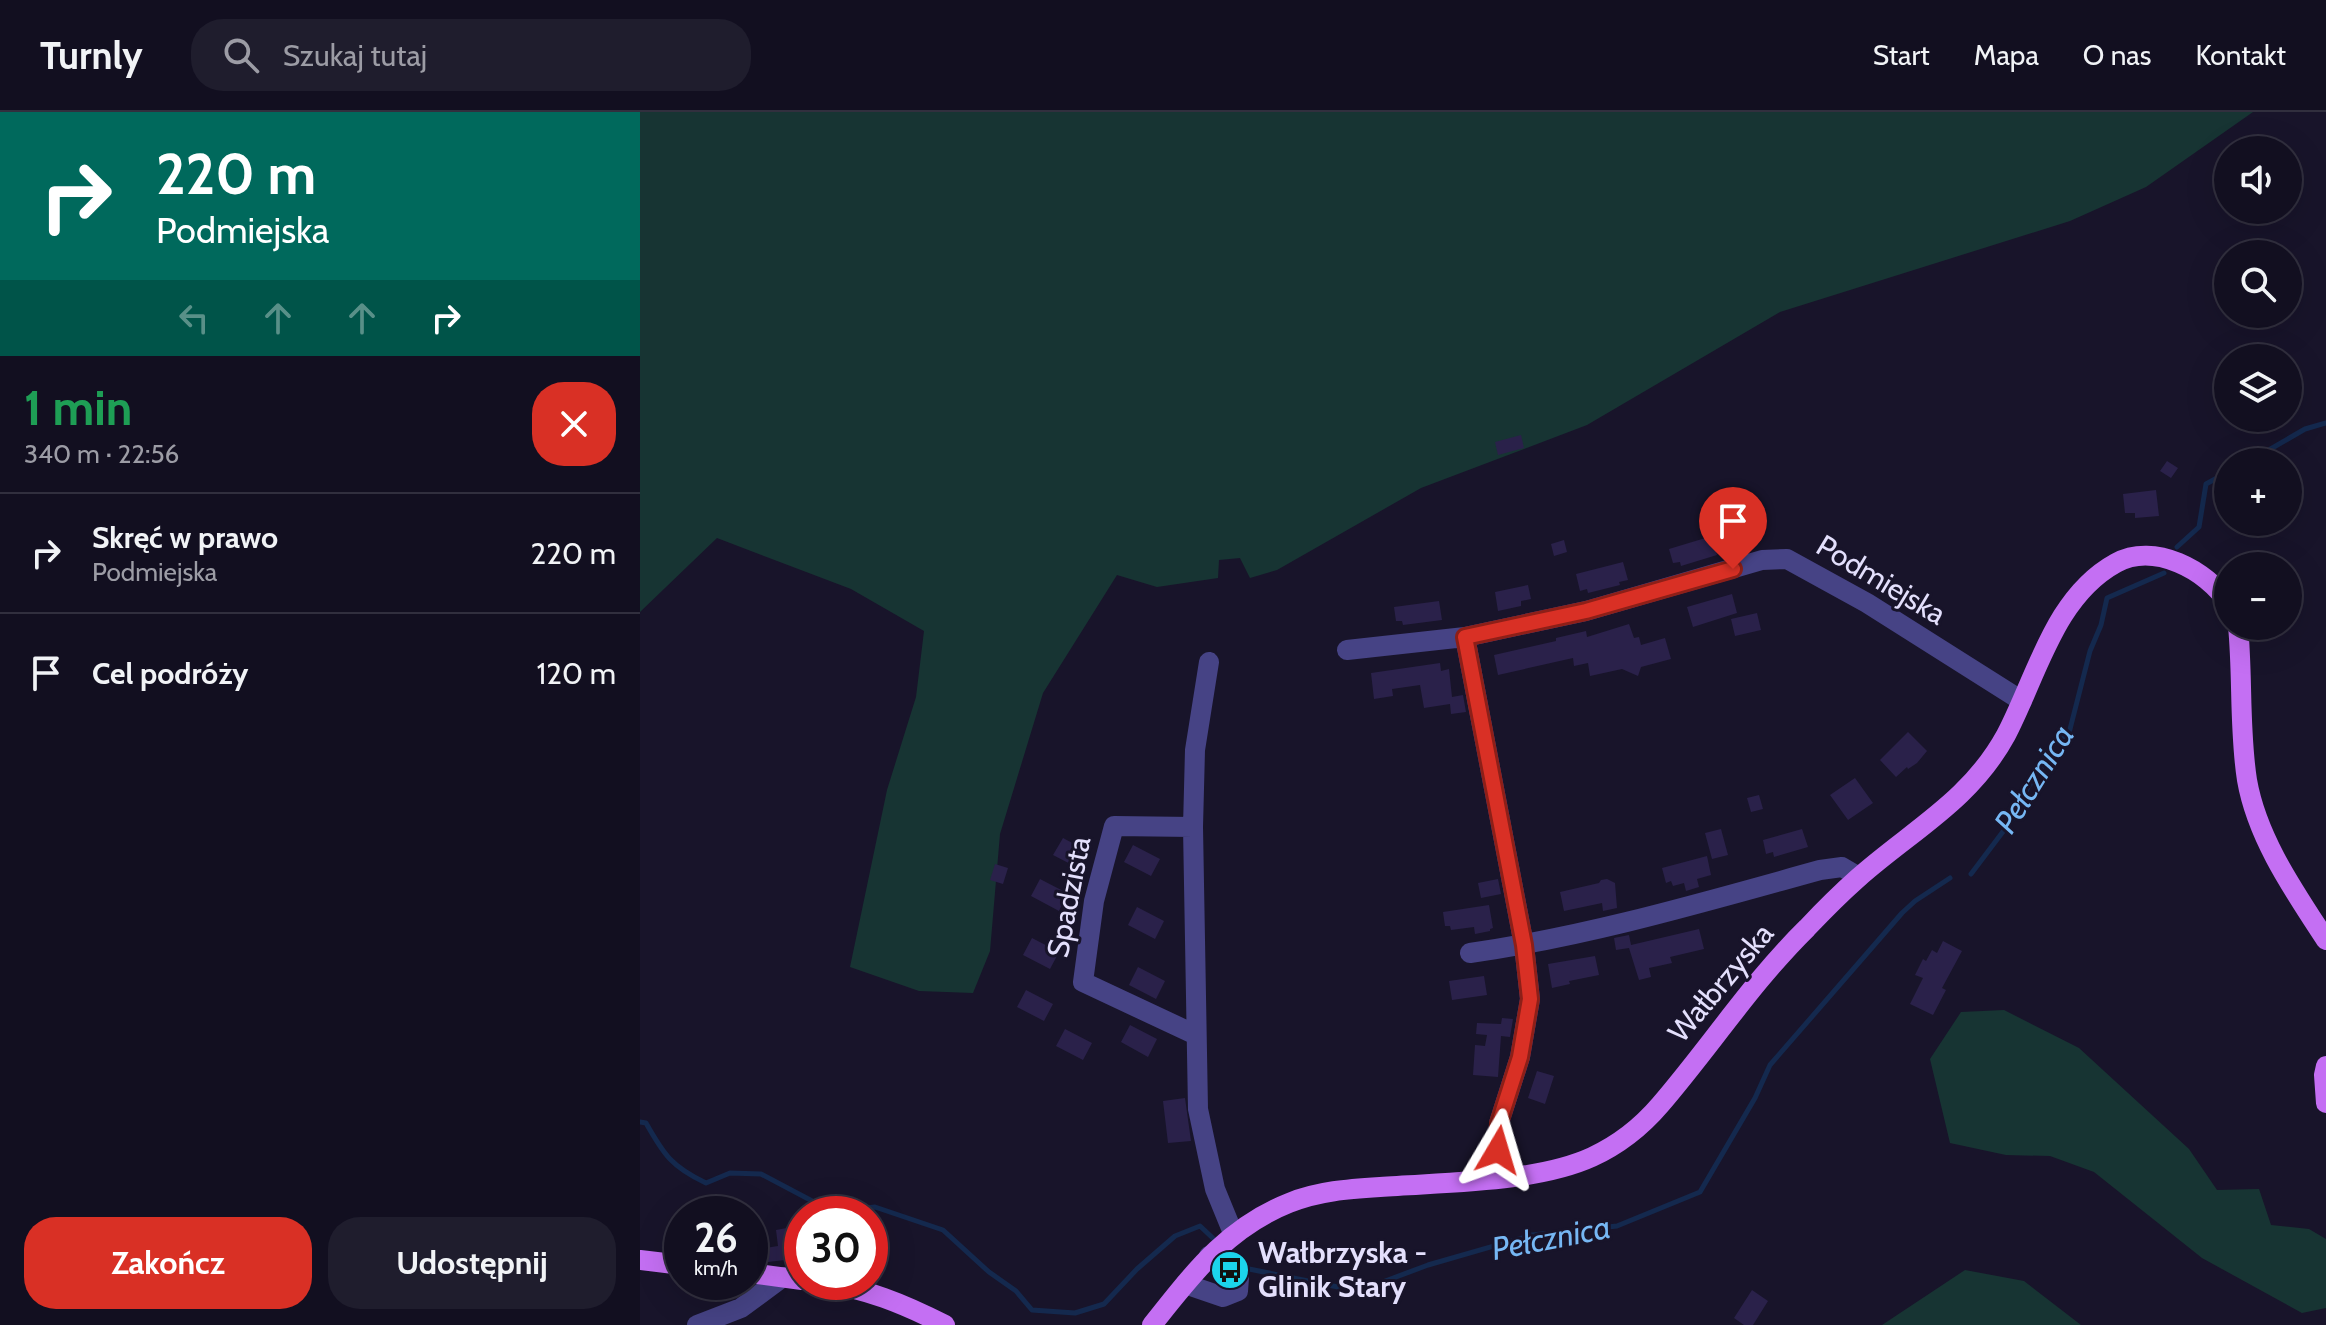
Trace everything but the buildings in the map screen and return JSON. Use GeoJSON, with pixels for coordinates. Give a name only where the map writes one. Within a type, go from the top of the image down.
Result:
{"type":"FeatureCollection","features":[{"type":"Feature","properties":{"kind":"main road","name":"Wałbrzyska"},"geometry":{"type":"LineString","coordinates":[[1152,1325],[1211,1254],[1230,1236],[1289,1202],[1334,1191],[1496,1178],[1577,1163],[1614,1146],[1658,1108],[1749,993],[1803,931],[1859,877],[1954,803],[1985,769],[2062,617],[2088,584],[2121,560],[2143,555],[2160,556],[2186,567],[2214,587]]}},
{"type":"Feature","properties":{"kind":"main road"},"geometry":{"type":"LineString","coordinates":[[2240,640],[2242,738],[2248,783],[2273,853],[2326,940]]}},
{"type":"Feature","properties":{"kind":"main road"},"geometry":{"type":"LineString","coordinates":[[2326,1066],[2326,1103]]}},
{"type":"Feature","properties":{"kind":"main road"},"geometry":{"type":"LineString","coordinates":[[640,1260],[664,1263]]}},
{"type":"Feature","properties":{"kind":"main road"},"geometry":{"type":"LineString","coordinates":[[888,1299],[945,1325]]}},
{"type":"Feature","properties":{"kind":"street","name":"Podmiejska"},"geometry":{"type":"LineString","coordinates":[[1347,650],[1465,637],[1586,611],[1762,560],[1787,559],[1867,603],[2022,701]]}},
{"type":"Feature","properties":{"kind":"street"},"geometry":{"type":"LineString","coordinates":[[1465,637],[1524,945],[1530,999],[1520,1057],[1499,1123],[1496,1178]]}},
{"type":"Feature","properties":{"kind":"street"},"geometry":{"type":"LineString","coordinates":[[1209,662],[1195,750],[1193,827],[1198,1109],[1215,1189],[1230,1236]]}},
{"type":"Feature","properties":{"kind":"street","name":"Spadzista"},"geometry":{"type":"LineString","coordinates":[[1193,827],[1114,826],[1094,901],[1083,982],[1196,1035]]}},
{"type":"Feature","properties":{"kind":"street"},"geometry":{"type":"LineString","coordinates":[[1470,953],[1625,924],[1820,870],[1842,867],[1859,877]]}},
{"type":"Feature","properties":{"kind":"street"},"geometry":{"type":"LineString","coordinates":[[1185,1284],[1223,1297],[1238,1291],[1239,1278],[1211,1254]]}},
{"type":"Feature","properties":{"kind":"street"},"geometry":{"type":"LineString","coordinates":[[697,1325],[741,1308],[784,1284]]}},
{"type":"Feature","properties":{"kind":"green space"},"geometry":{"type":"Polygon","coordinates":[[[640,112],[2253,112],[2219,136],[2214,136],[2214,139],[2146,187],[2070,221],[1780,312],[1587,425],[1421,488],[1277,570],[1250,578],[1240,558],[1219,560],[1218,578],[1157,587],[1117,575],[1043,693],[1000,834],[990,951],[973,993],[919,991],[850,967],[887,790],[916,697],[924,631],[851,589],[717,538],[640,612],[640,112]]]}},
{"type":"Feature","properties":{"kind":"green space"},"geometry":{"type":"Polygon","coordinates":[[[2004,1010],[2079,1048],[2189,1149],[2217,1190],[2259,1189],[2271,1225],[2309,1229],[2326,1239],[2326,1308],[2302,1313],[2202,1258],[2094,1172],[2050,1156],[2006,1155],[1950,1143],[1930,1059],[1961,1012],[2004,1010]]]}},
{"type":"Feature","properties":{"kind":"green space"},"geometry":{"type":"Polygon","coordinates":[[[1965,1270],[2024,1281],[2081,1325],[1882,1325],[1965,1270]]]}},
{"type":"Feature","properties":{"kind":"waterway","name":"Pełcznica"},"geometry":{"type":"LineString","coordinates":[[2272,448],[2305,429],[2326,423]]}},
{"type":"Feature","properties":{"kind":"waterway","name":"Pełcznica"},"geometry":{"type":"LineString","coordinates":[[2177,547],[2199,527],[2206,484],[2214,480]]}},
{"type":"Feature","properties":{"kind":"waterway","name":"Pełcznica"},"geometry":{"type":"LineString","coordinates":[[1971,874],[2017,813],[2053,744],[2069,733],[2107,598],[2164,573]]}},
{"type":"Feature","properties":{"kind":"waterway","name":"Pełcznica"},"geometry":{"type":"LineString","coordinates":[[1224,1249],[1244,1268],[1338,1287],[1372,1286],[1428,1265],[1532,1235],[1617,1226],[1700,1192],[1755,1098],[1770,1065],[1902,913],[1950,878]]}},
{"type":"Feature","properties":{"kind":"waterway","name":"Pełcznica"},"geometry":{"type":"LineString","coordinates":[[640,1122],[646,1123],[664,1152],[677,1165],[706,1183],[730,1173],[761,1174],[833,1212],[875,1207],[943,1230],[989,1272],[1016,1291],[1032,1310],[1075,1313],[1104,1304],[1137,1269],[1175,1236],[1200,1226],[1217,1242]]}},
{"type":"Feature","properties":{"kind":"place","name":"Wałbrzyska - Glinik Stary"},"geometry":{"type":"Point","coordinates":[1230,1270]}},
{"type":"Feature","properties":{"kind":"route"},"geometry":{"type":"LineString","coordinates":[[1498,1150],[1499,1123],[1520,1057],[1530,999],[1524,945],[1465,637],[1586,611],[1733,569]]}}]}
